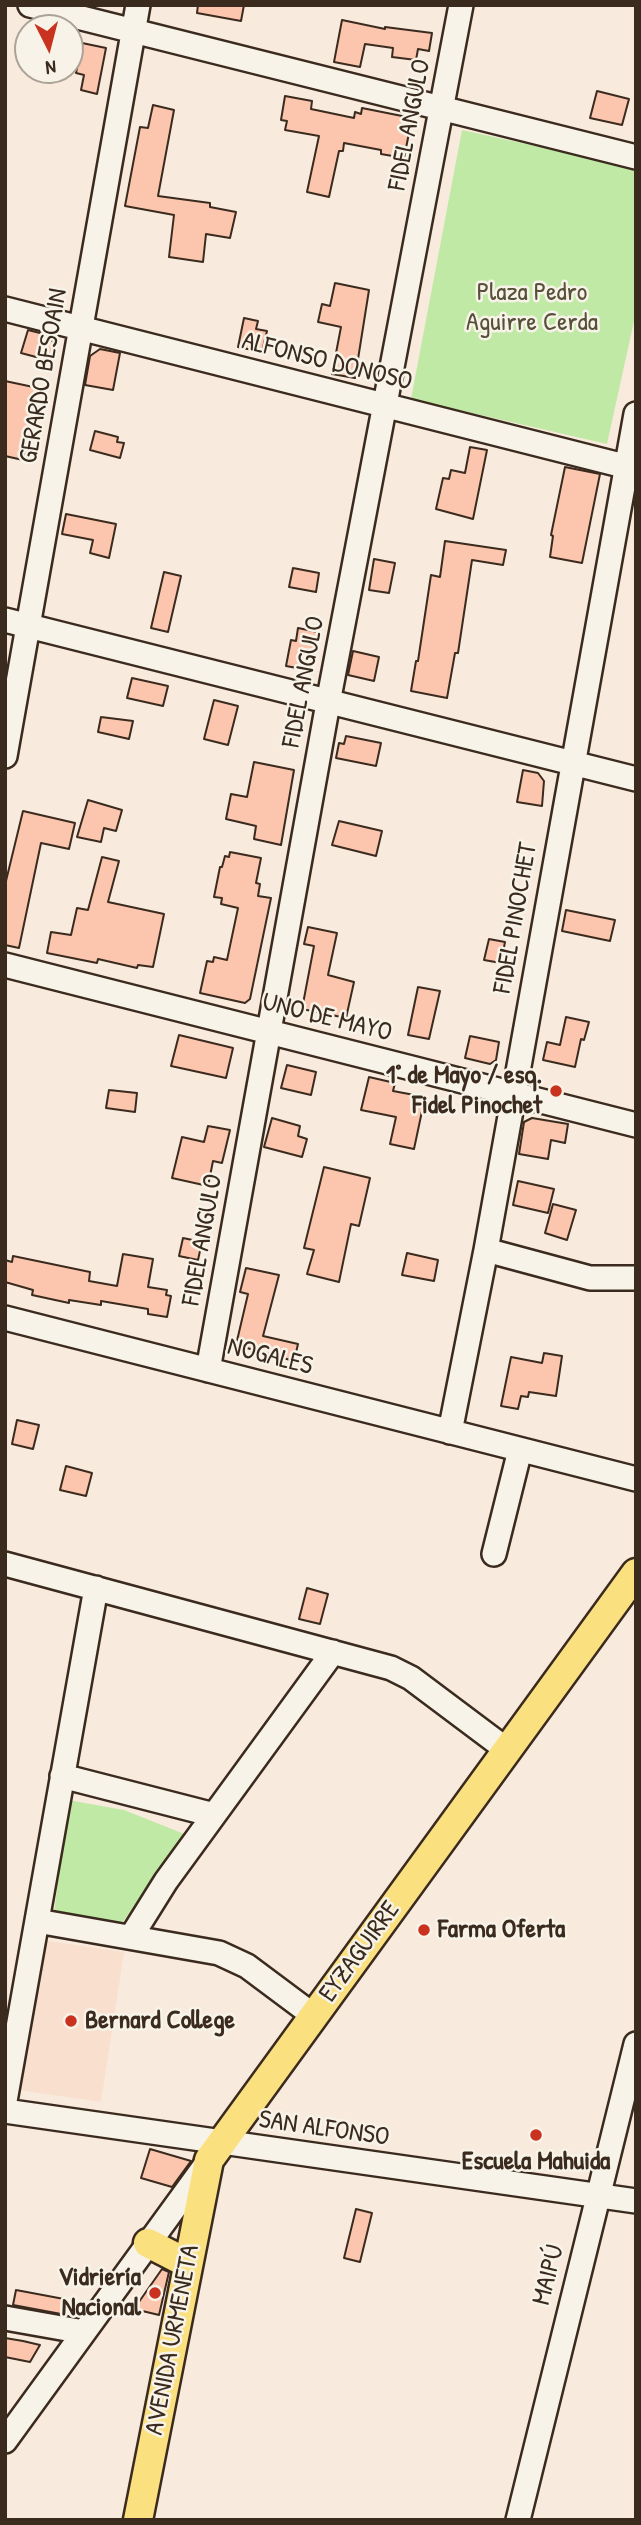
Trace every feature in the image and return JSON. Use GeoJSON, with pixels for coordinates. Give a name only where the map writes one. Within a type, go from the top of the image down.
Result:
{"type":"FeatureCollection","features":[{"type":"Feature","properties":{"kind":"main road","name":"EYZAGUIRRE"},"geometry":{"type":"LineString","coordinates":[[215,2151],[636,1573]]}},
{"type":"Feature","properties":{"kind":"main road","name":"AVENIDA URMENETA"},"geometry":{"type":"LineString","coordinates":[[138,2520],[187,2263],[215,2151]]}},
{"type":"Feature","properties":{"kind":"main road"},"geometry":{"type":"LineString","coordinates":[[148,2243],[187,2263]]}},
{"type":"Feature","properties":{"kind":"street"},"geometry":{"type":"LineString","coordinates":[[30,5],[636,157]]}},
{"type":"Feature","properties":{"kind":"street","name":"GERARDO BESOAIN"},"geometry":{"type":"LineString","coordinates":[[5,756],[138,5]]}},
{"type":"Feature","properties":{"kind":"street","name":"FIDEL ANGULO"},"geometry":{"type":"LineString","coordinates":[[208,1370],[328,703],[461,5]]}},
{"type":"Feature","properties":{"kind":"street","name":"ALFONSO DONOSO"},"geometry":{"type":"LineString","coordinates":[[5,309],[631,468]]}},
{"type":"Feature","properties":{"kind":"street","name":"FIDEL PINOCHET"},"geometry":{"type":"LineString","coordinates":[[450,1432],[486,1250],[572,764],[631,468],[636,414]]}},
{"type":"Feature","properties":{"kind":"street"},"geometry":{"type":"LineString","coordinates":[[5,620],[636,779]]}},
{"type":"Feature","properties":{"kind":"street","name":"UNO DE MAYO"},"geometry":{"type":"LineString","coordinates":[[5,965],[636,1125]]}},
{"type":"Feature","properties":{"kind":"street"},"geometry":{"type":"LineString","coordinates":[[486,1250],[590,1278],[636,1278]]}},
{"type":"Feature","properties":{"kind":"street","name":"NOGALES"},"geometry":{"type":"LineString","coordinates":[[5,1318],[636,1479]]}},
{"type":"Feature","properties":{"kind":"street"},"geometry":{"type":"LineString","coordinates":[[494,1554],[520,1450]]}},
{"type":"Feature","properties":{"kind":"street"},"geometry":{"type":"LineString","coordinates":[[5,1564],[381,1664],[401,1672],[507,1750]]}},
{"type":"Feature","properties":{"kind":"street"},"geometry":{"type":"LineString","coordinates":[[5,2101],[96,1588]]}},
{"type":"Feature","properties":{"kind":"street"},"geometry":{"type":"LineString","coordinates":[[131,1937],[160,1889],[333,1651]]}},
{"type":"Feature","properties":{"kind":"street"},"geometry":{"type":"LineString","coordinates":[[62,1776],[214,1815]]}},
{"type":"Feature","properties":{"kind":"street"},"geometry":{"type":"LineString","coordinates":[[37,1921],[206,1950],[231,1957],[314,2016]]}},
{"type":"Feature","properties":{"kind":"street","name":"MAIPÚ"},"geometry":{"type":"LineString","coordinates":[[517,2520],[636,2044]]}},
{"type":"Feature","properties":{"kind":"street","name":"SAN ALFONSO"},"geometry":{"type":"LineString","coordinates":[[5,2111],[215,2151],[636,2201]]}},
{"type":"Feature","properties":{"kind":"street","name":"EYZAGUIRRE"},"geometry":{"type":"LineString","coordinates":[[5,2441],[215,2151]]}},
{"type":"Feature","properties":{"kind":"street"},"geometry":{"type":"LineString","coordinates":[[5,2318],[84,2332]]}},
{"type":"Feature","properties":{"kind":"shaded area","name":"Bernard College"},"geometry":{"type":"Polygon","coordinates":[[[41,1940],[124,1952],[101,2102],[19,2090],[41,1940]]]}},
{"type":"Feature","properties":{"kind":"green space","name":"Plaza Pedro Aguirre Cerda"},"geometry":{"type":"Polygon","coordinates":[[[462,130],[636,168],[636,312],[607,444],[411,399],[462,130]]]}},
{"type":"Feature","properties":{"kind":"green space"},"geometry":{"type":"Polygon","coordinates":[[[68,1800],[124,1810],[187,1835],[122,1923],[54,1913],[68,1800]]]}},
{"type":"Feature","properties":{"kind":"building"},"geometry":{"type":"Polygon","coordinates":[[[198,5],[244,5],[241,21],[197,13],[198,5]]]}},
{"type":"Feature","properties":{"kind":"building"},"geometry":{"type":"Polygon","coordinates":[[[342,20],[385,29],[432,33],[429,51],[418,49],[416,60],[392,57],[393,48],[365,44],[360,67],[334,62],[342,20]]]}},
{"type":"Feature","properties":{"kind":"building"},"geometry":{"type":"Polygon","coordinates":[[[84,43],[106,48],[97,94],[81,90],[84,84],[84,43]]]}},
{"type":"Feature","properties":{"kind":"building"},"geometry":{"type":"Polygon","coordinates":[[[597,91],[629,99],[622,125],[590,118],[597,91]]]}},
{"type":"Feature","properties":{"kind":"building"},"geometry":{"type":"Polygon","coordinates":[[[285,96],[312,101],[311,109],[354,118],[355,112],[361,114],[362,108],[412,118],[404,158],[381,154],[381,150],[344,143],[343,151],[339,151],[329,197],[307,192],[319,136],[285,130],[287,121],[281,120],[285,96]]]}},
{"type":"Feature","properties":{"kind":"building"},"geometry":{"type":"Polygon","coordinates":[[[153,105],[174,110],[158,196],[210,203],[210,207],[236,212],[230,238],[206,234],[203,262],[169,257],[174,215],[125,206],[140,127],[148,128],[153,105]]]}},
{"type":"Feature","properties":{"kind":"building"},"geometry":{"type":"Polygon","coordinates":[[[335,283],[369,290],[355,378],[332,374],[341,327],[318,322],[322,304],[330,306],[335,283]]]}},
{"type":"Feature","properties":{"kind":"building"},"geometry":{"type":"Polygon","coordinates":[[[244,318],[258,321],[256,329],[267,331],[262,352],[238,347],[244,318]]]}},
{"type":"Feature","properties":{"kind":"building"},"geometry":{"type":"Polygon","coordinates":[[[28,330],[48,335],[55,345],[51,361],[21,353],[28,330]]]}},
{"type":"Feature","properties":{"kind":"building"},"geometry":{"type":"Polygon","coordinates":[[[100,349],[120,353],[113,390],[85,385],[90,356],[100,349]]]}},
{"type":"Feature","properties":{"kind":"building"},"geometry":{"type":"Polygon","coordinates":[[[5,381],[38,388],[23,460],[5,456],[5,381]]]}},
{"type":"Feature","properties":{"kind":"building"},"geometry":{"type":"Polygon","coordinates":[[[95,431],[118,437],[117,442],[124,443],[120,458],[90,450],[95,431]]]}},
{"type":"Feature","properties":{"kind":"building"},"geometry":{"type":"Polygon","coordinates":[[[470,447],[487,450],[473,519],[436,509],[443,478],[449,479],[451,470],[465,473],[470,447]]]}},
{"type":"Feature","properties":{"kind":"building"},"geometry":{"type":"Polygon","coordinates":[[[565,467],[600,474],[582,563],[550,557],[551,535],[565,467]]]}},
{"type":"Feature","properties":{"kind":"building"},"geometry":{"type":"Polygon","coordinates":[[[66,514],[116,524],[109,558],[90,553],[93,540],[62,534],[66,514]]]}},
{"type":"Feature","properties":{"kind":"building"},"geometry":{"type":"Polygon","coordinates":[[[445,541],[506,550],[503,565],[472,560],[458,653],[455,653],[447,698],[411,691],[431,575],[440,577],[445,541]]]}},
{"type":"Feature","properties":{"kind":"building"},"geometry":{"type":"Polygon","coordinates":[[[374,559],[395,563],[389,593],[369,590],[374,559]]]}},
{"type":"Feature","properties":{"kind":"building"},"geometry":{"type":"Polygon","coordinates":[[[293,568],[319,573],[316,592],[289,587],[293,568]]]}},
{"type":"Feature","properties":{"kind":"building"},"geometry":{"type":"Polygon","coordinates":[[[164,572],[181,576],[168,632],[151,628],[164,572]]]}},
{"type":"Feature","properties":{"kind":"building"},"geometry":{"type":"Polygon","coordinates":[[[298,628],[318,632],[312,666],[308,670],[286,666],[291,640],[296,641],[298,628]]]}},
{"type":"Feature","properties":{"kind":"building"},"geometry":{"type":"Polygon","coordinates":[[[353,651],[379,657],[374,681],[348,675],[353,651]]]}},
{"type":"Feature","properties":{"kind":"building"},"geometry":{"type":"Polygon","coordinates":[[[132,678],[168,686],[163,706],[127,698],[132,678]]]}},
{"type":"Feature","properties":{"kind":"building"},"geometry":{"type":"Polygon","coordinates":[[[214,700],[238,706],[228,745],[204,739],[214,700]]]}},
{"type":"Feature","properties":{"kind":"building"},"geometry":{"type":"Polygon","coordinates":[[[101,717],[133,721],[129,739],[98,732],[101,717]]]}},
{"type":"Feature","properties":{"kind":"building"},"geometry":{"type":"Polygon","coordinates":[[[346,736],[381,743],[376,766],[336,758],[339,743],[344,744],[346,736]]]}},
{"type":"Feature","properties":{"kind":"building"},"geometry":{"type":"Polygon","coordinates":[[[254,762],[294,770],[281,845],[254,839],[256,826],[226,819],[231,794],[247,797],[254,762]]]}},
{"type":"Feature","properties":{"kind":"building"},"geometry":{"type":"Polygon","coordinates":[[[523,770],[538,773],[544,781],[542,806],[517,802],[523,770]]]}},
{"type":"Feature","properties":{"kind":"building"},"geometry":{"type":"Polygon","coordinates":[[[88,800],[122,810],[116,831],[104,828],[101,842],[77,837],[88,800]]]}},
{"type":"Feature","properties":{"kind":"building"},"geometry":{"type":"Polygon","coordinates":[[[23,811],[75,823],[69,849],[41,843],[19,948],[5,945],[5,885],[23,811]]]}},
{"type":"Feature","properties":{"kind":"building"},"geometry":{"type":"Polygon","coordinates":[[[339,821],[382,831],[376,856],[332,845],[339,821]]]}},
{"type":"Feature","properties":{"kind":"building"},"geometry":{"type":"Polygon","coordinates":[[[230,852],[261,858],[256,883],[260,884],[258,896],[271,898],[250,999],[245,1003],[200,993],[207,961],[213,962],[214,957],[227,960],[238,908],[221,904],[222,898],[214,897],[220,867],[230,852]]]}},
{"type":"Feature","properties":{"kind":"building"},"geometry":{"type":"Polygon","coordinates":[[[102,857],[119,861],[108,902],[164,914],[153,967],[138,965],[137,968],[98,959],[97,963],[47,953],[51,932],[71,935],[77,908],[88,910],[102,857]]]}},
{"type":"Feature","properties":{"kind":"building"},"geometry":{"type":"Polygon","coordinates":[[[566,910],[615,920],[610,941],[562,931],[566,910]]]}},
{"type":"Feature","properties":{"kind":"building"},"geometry":{"type":"Polygon","coordinates":[[[308,927],[337,933],[328,975],[354,982],[346,1018],[302,1009],[314,946],[304,944],[308,927]]]}},
{"type":"Feature","properties":{"kind":"building"},"geometry":{"type":"Polygon","coordinates":[[[489,939],[505,942],[501,963],[484,960],[489,939]]]}},
{"type":"Feature","properties":{"kind":"building"},"geometry":{"type":"Polygon","coordinates":[[[418,987],[440,991],[429,1039],[408,1035],[418,987]]]}},
{"type":"Feature","properties":{"kind":"building"},"geometry":{"type":"Polygon","coordinates":[[[566,1017],[589,1022],[584,1040],[581,1039],[575,1067],[543,1060],[547,1042],[560,1045],[566,1017]]]}},
{"type":"Feature","properties":{"kind":"building"},"geometry":{"type":"Polygon","coordinates":[[[179,1035],[233,1048],[226,1078],[171,1066],[179,1035]]]}},
{"type":"Feature","properties":{"kind":"building"},"geometry":{"type":"Polygon","coordinates":[[[470,1036],[499,1042],[496,1060],[490,1064],[465,1058],[470,1036]]]}},
{"type":"Feature","properties":{"kind":"building"},"geometry":{"type":"Polygon","coordinates":[[[287,1065],[316,1072],[311,1095],[281,1088],[287,1065]]]}},
{"type":"Feature","properties":{"kind":"building"},"geometry":{"type":"Polygon","coordinates":[[[369,1077],[395,1083],[393,1091],[425,1097],[414,1149],[390,1144],[396,1117],[361,1110],[369,1077]]]}},
{"type":"Feature","properties":{"kind":"building"},"geometry":{"type":"Polygon","coordinates":[[[109,1090],[137,1093],[135,1112],[106,1108],[109,1090]]]}},
{"type":"Feature","properties":{"kind":"building"},"geometry":{"type":"Polygon","coordinates":[[[272,1118],[300,1126],[298,1136],[307,1139],[302,1157],[264,1147],[272,1118]]]}},
{"type":"Feature","properties":{"kind":"building"},"geometry":{"type":"Polygon","coordinates":[[[532,1118],[568,1124],[565,1143],[551,1140],[548,1159],[519,1154],[524,1122],[532,1118]]]}},
{"type":"Feature","properties":{"kind":"building"},"geometry":{"type":"Polygon","coordinates":[[[208,1126],[230,1130],[222,1163],[213,1161],[208,1186],[172,1178],[182,1137],[204,1142],[208,1126]]]}},
{"type":"Feature","properties":{"kind":"building"},"geometry":{"type":"Polygon","coordinates":[[[324,1167],[370,1178],[359,1226],[351,1224],[339,1282],[307,1274],[314,1250],[304,1248],[324,1167]]]}},
{"type":"Feature","properties":{"kind":"building"},"geometry":{"type":"Polygon","coordinates":[[[518,1181],[554,1189],[548,1213],[513,1205],[518,1181]]]}},
{"type":"Feature","properties":{"kind":"building"},"geometry":{"type":"Polygon","coordinates":[[[553,1204],[576,1210],[567,1240],[545,1233],[553,1204]]]}},
{"type":"Feature","properties":{"kind":"building"},"geometry":{"type":"Polygon","coordinates":[[[183,1238],[202,1242],[198,1260],[179,1256],[183,1238]]]}},
{"type":"Feature","properties":{"kind":"building"},"geometry":{"type":"Polygon","coordinates":[[[407,1253],[438,1260],[434,1281],[402,1275],[407,1253]]]}},
{"type":"Feature","properties":{"kind":"building"},"geometry":{"type":"Polygon","coordinates":[[[123,1254],[153,1259],[148,1287],[167,1290],[166,1295],[171,1296],[167,1317],[148,1314],[148,1309],[101,1301],[101,1305],[69,1300],[69,1303],[32,1295],[33,1290],[5,1282],[5,1260],[12,1262],[13,1256],[90,1272],[89,1281],[117,1286],[123,1254]]]}},
{"type":"Feature","properties":{"kind":"building"},"geometry":{"type":"Polygon","coordinates":[[[246,1268],[279,1275],[263,1336],[298,1344],[294,1361],[236,1345],[248,1294],[240,1292],[246,1268]]]}},
{"type":"Feature","properties":{"kind":"building"},"geometry":{"type":"Polygon","coordinates":[[[544,1353],[562,1356],[556,1396],[529,1392],[528,1397],[521,1396],[518,1409],[501,1406],[511,1357],[542,1363],[544,1353]]]}},
{"type":"Feature","properties":{"kind":"building"},"geometry":{"type":"Polygon","coordinates":[[[17,1420],[39,1425],[33,1449],[12,1444],[17,1420]]]}},
{"type":"Feature","properties":{"kind":"building"},"geometry":{"type":"Polygon","coordinates":[[[66,1466],[92,1473],[86,1496],[60,1490],[66,1466]]]}},
{"type":"Feature","properties":{"kind":"building"},"geometry":{"type":"Polygon","coordinates":[[[307,1588],[328,1594],[320,1624],[299,1619],[307,1588]]]}},
{"type":"Feature","properties":{"kind":"building"},"geometry":{"type":"Polygon","coordinates":[[[150,2149],[191,2161],[172,2187],[141,2178],[150,2149]]]}},
{"type":"Feature","properties":{"kind":"building"},"geometry":{"type":"Polygon","coordinates":[[[356,2209],[372,2213],[360,2262],[344,2258],[356,2209]]]}},
{"type":"Feature","properties":{"kind":"building","name":"Vidriería Nacional"},"geometry":{"type":"Polygon","coordinates":[[[162,2269],[169,2272],[159,2315],[134,2309],[162,2269]]]}},
{"type":"Feature","properties":{"kind":"building"},"geometry":{"type":"Polygon","coordinates":[[[16,2290],[64,2299],[61,2314],[13,2305],[16,2290]]]}},
{"type":"Feature","properties":{"kind":"building"},"geometry":{"type":"Polygon","coordinates":[[[5,2338],[40,2345],[30,2362],[5,2357],[5,2338]]]}},
{"type":"Feature","properties":{"kind":"place","name":"1° de Mayo / esq. Fidel Pinochet"},"geometry":{"type":"Point","coordinates":[556,1091]}},
{"type":"Feature","properties":{"kind":"place","name":"Farma Oferta"},"geometry":{"type":"Point","coordinates":[424,1930]}},
{"type":"Feature","properties":{"kind":"place","name":"Bernard College"},"geometry":{"type":"Point","coordinates":[71,2021]}},
{"type":"Feature","properties":{"kind":"place","name":"Escuela Mahuida"},"geometry":{"type":"Point","coordinates":[536,2135]}},
{"type":"Feature","properties":{"kind":"place","name":"Vidriería Nacional"},"geometry":{"type":"Point","coordinates":[155,2293]}}]}
